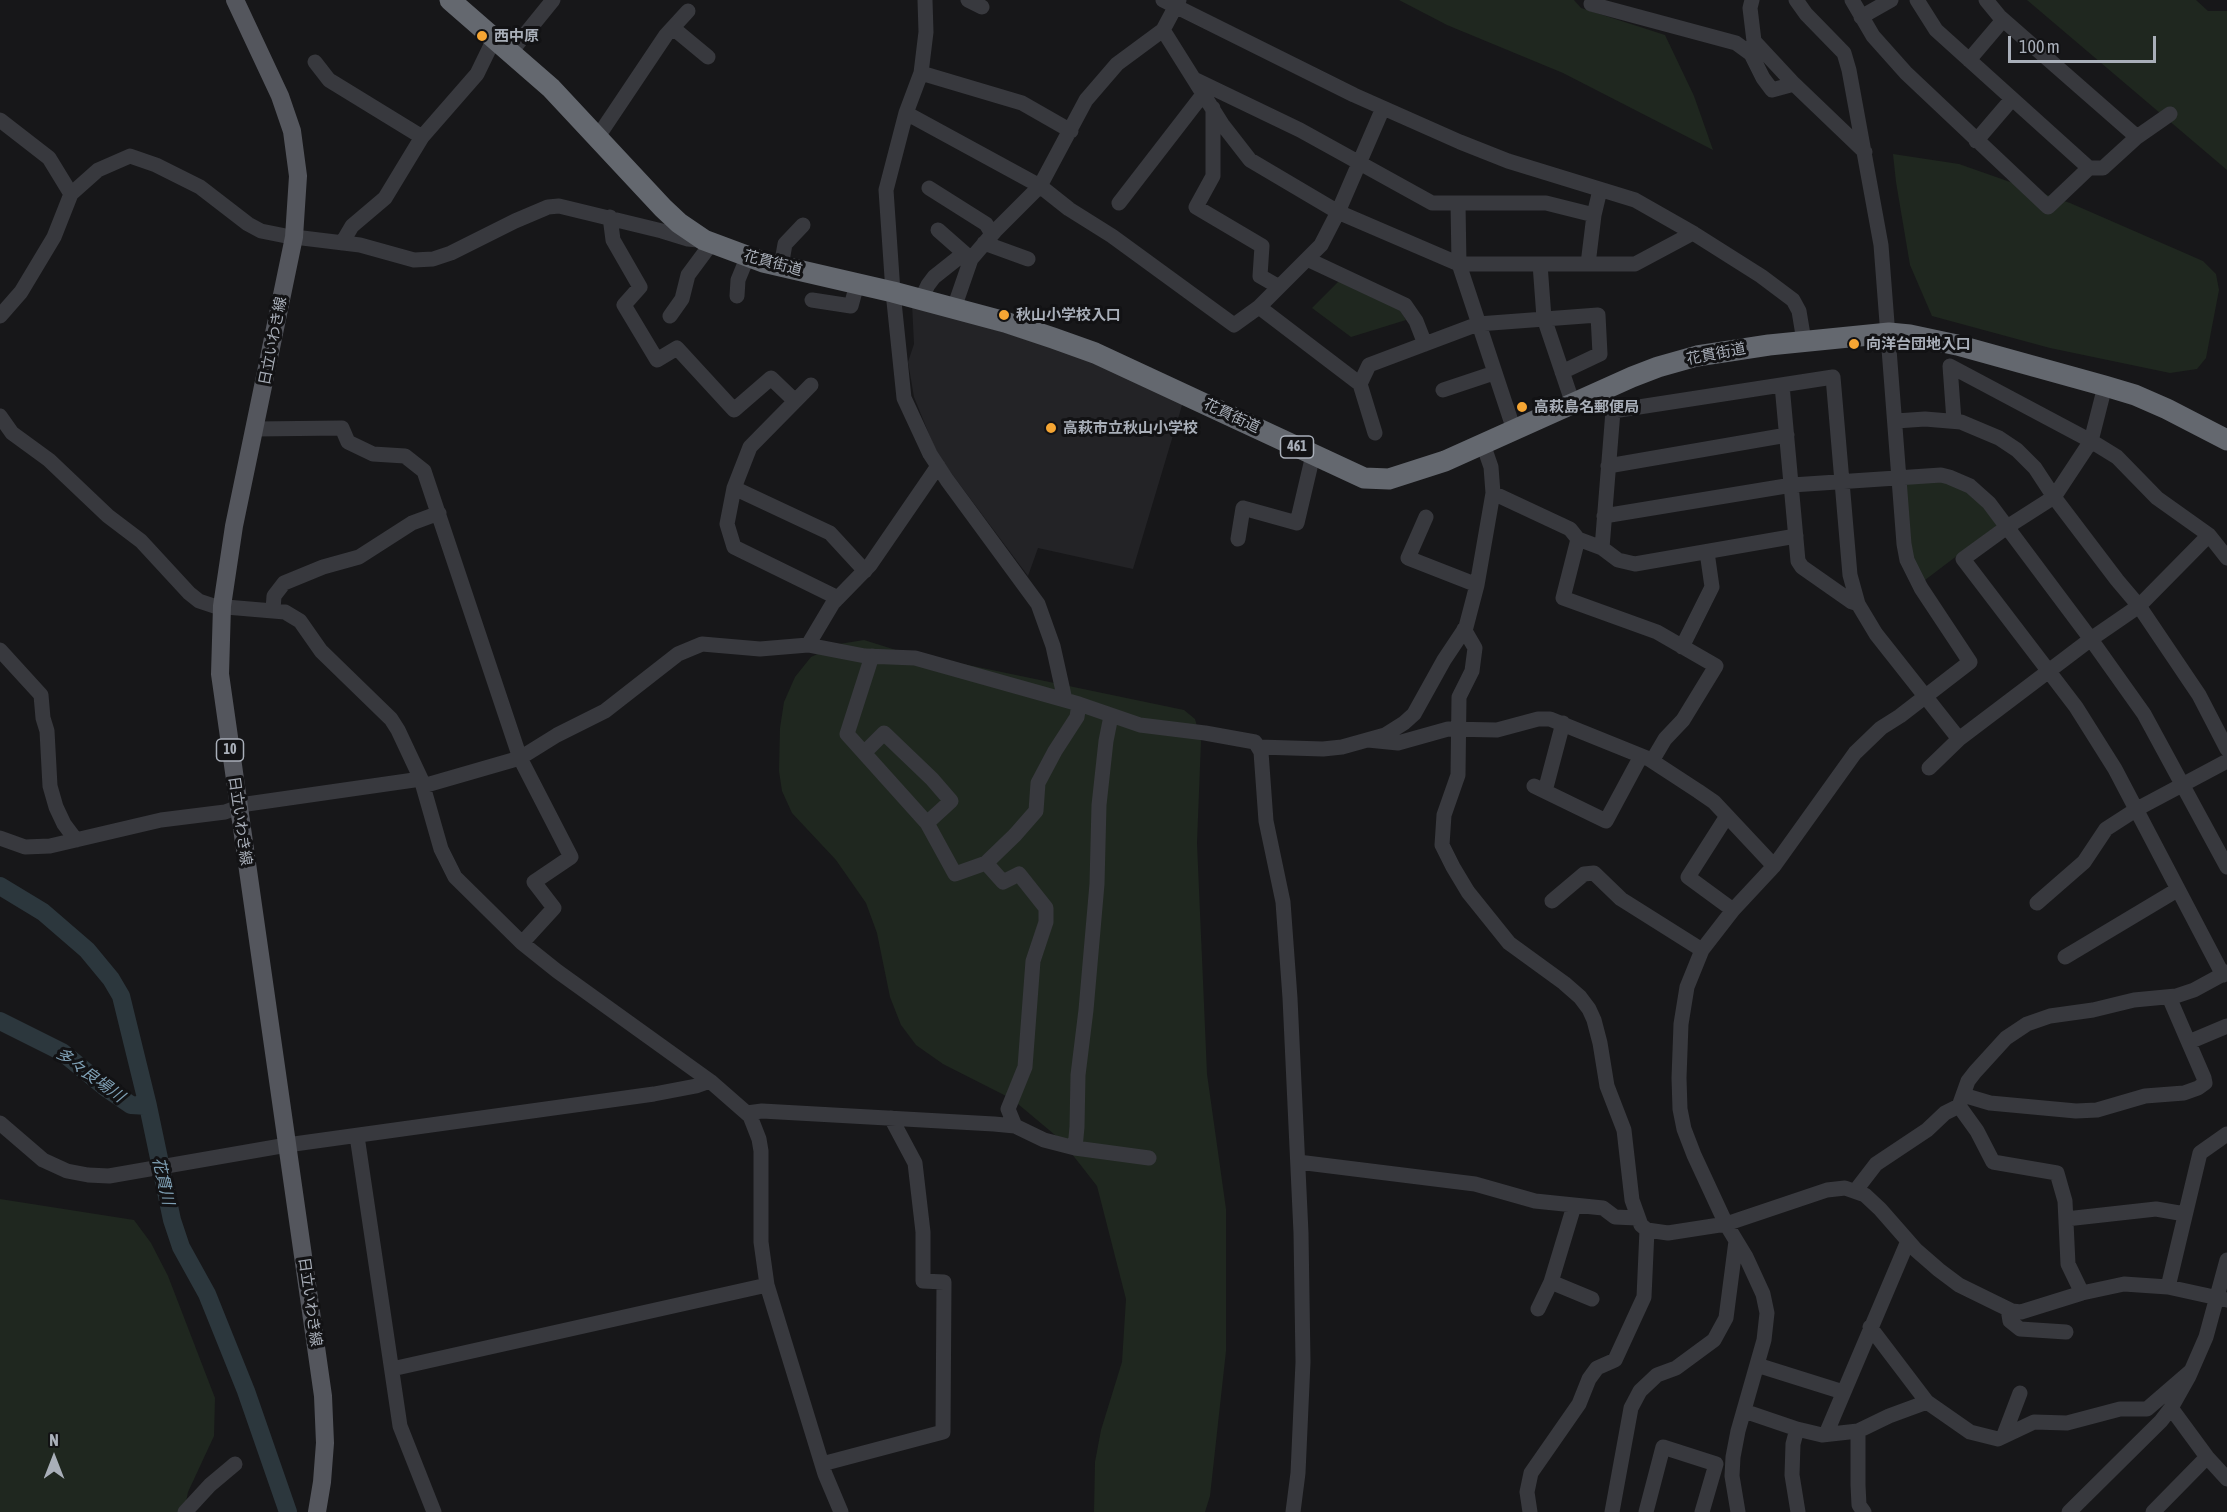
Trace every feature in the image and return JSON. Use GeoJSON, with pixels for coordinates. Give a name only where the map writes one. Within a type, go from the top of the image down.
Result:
{"type":"FeatureCollection","features":[{"type":"Feature","properties":{"kind":"highway","name":"花貫街道"},"geometry":{"type":"LineString","coordinates":[[460,3],[494,39],[551,88],[663,208],[679,223],[707,242],[747,258],[893,292],[1005,322],[1095,353],[1364,478],[1377,480],[1419,471],[1632,377],[1688,359],[1804,341],[1889,333],[1957,345],[2105,386],[2157,405],[2227,440]]}},
{"type":"Feature","properties":{"kind":"main road","name":"日立いわき線"},"geometry":{"type":"LineString","coordinates":[[235,0],[276,88],[292,131],[298,176],[294,237],[234,526],[222,606],[220,674],[323,1396],[326,1443],[317,1512]]}},
{"type":"Feature","properties":{"kind":"street"},"geometry":{"type":"LineString","coordinates":[[510,53],[553,0]]}},
{"type":"Feature","properties":{"kind":"street"},"geometry":{"type":"LineString","coordinates":[[872,656],[847,734],[927,823],[955,874],[987,863],[1015,836],[1036,811],[1038,783],[1077,717],[1038,604],[930,454],[904,398],[893,292],[886,190],[906,113],[921,73],[926,32],[925,0]]}},
{"type":"Feature","properties":{"kind":"street"},"geometry":{"type":"LineString","coordinates":[[968,0],[982,7]]}},
{"type":"Feature","properties":{"kind":"street"},"geometry":{"type":"LineString","coordinates":[[1752,0],[1750,8],[1754,40],[1794,84],[1865,152]]}},
{"type":"Feature","properties":{"kind":"street"},"geometry":{"type":"LineString","coordinates":[[1738,1512],[1732,1466],[1766,1330],[1767,1313],[1763,1294],[1726,1224],[1684,1129],[1680,1109],[1679,1078],[1683,1004],[1692,970],[1702,950],[1733,909],[1774,866],[1855,753],[1881,728],[1970,662],[1921,588],[1907,560],[1881,245],[1865,152],[1844,53],[1806,14],[1796,0]]}},
{"type":"Feature","properties":{"kind":"street"},"geometry":{"type":"LineString","coordinates":[[1852,0],[1873,36],[1906,73],[2048,207],[2089,168]]}},
{"type":"Feature","properties":{"kind":"street"},"geometry":{"type":"LineString","coordinates":[[1861,17],[1891,0]]}},
{"type":"Feature","properties":{"kind":"street"},"geometry":{"type":"LineString","coordinates":[[1917,0],[1936,30],[2089,168],[2103,168],[2137,137],[2170,114]]}},
{"type":"Feature","properties":{"kind":"street"},"geometry":{"type":"LineString","coordinates":[[1986,0],[2003,20],[2137,137]]}},
{"type":"Feature","properties":{"kind":"street"},"geometry":{"type":"LineString","coordinates":[[921,299],[934,277],[967,256],[988,238],[1040,186],[1086,100],[1117,64],[1163,30],[1173,2],[1383,108],[1508,161],[1635,201],[1693,232],[1761,276],[1793,300],[1799,312],[1804,341]]}},
{"type":"Feature","properties":{"kind":"street"},"geometry":{"type":"LineString","coordinates":[[1592,4],[1736,43],[1751,54],[1762,78],[1772,90],[1794,84]]}},
{"type":"Feature","properties":{"kind":"street"},"geometry":{"type":"LineString","coordinates":[[597,138],[673,27],[688,12]]}},
{"type":"Feature","properties":{"kind":"street"},"geometry":{"type":"LineString","coordinates":[[1969,60],[2003,20]]}},
{"type":"Feature","properties":{"kind":"street"},"geometry":{"type":"LineString","coordinates":[[673,27],[708,57]]}},
{"type":"Feature","properties":{"kind":"street"},"geometry":{"type":"LineString","coordinates":[[1163,30],[1222,124],[1250,160],[1338,212],[1459,264],[1635,264],[1693,232]]}},
{"type":"Feature","properties":{"kind":"street"},"geometry":{"type":"LineString","coordinates":[[342,243],[352,226],[385,198],[422,137],[477,74],[494,39]]}},
{"type":"Feature","properties":{"kind":"street"},"geometry":{"type":"LineString","coordinates":[[315,62],[329,80],[422,137]]}},
{"type":"Feature","properties":{"kind":"street"},"geometry":{"type":"LineString","coordinates":[[921,73],[1022,103],[1071,131]]}},
{"type":"Feature","properties":{"kind":"street"},"geometry":{"type":"LineString","coordinates":[[1200,87],[1300,130],[1432,203],[1546,203],[1594,215]]}},
{"type":"Feature","properties":{"kind":"street"},"geometry":{"type":"LineString","coordinates":[[1119,203],[1200,87]]}},
{"type":"Feature","properties":{"kind":"street"},"geometry":{"type":"LineString","coordinates":[[1976,141],[2012,99]]}},
{"type":"Feature","properties":{"kind":"street"},"geometry":{"type":"LineString","coordinates":[[1213,108],[1213,176],[1196,207],[1262,246],[1260,276],[1279,287]]}},
{"type":"Feature","properties":{"kind":"street"},"geometry":{"type":"LineString","coordinates":[[906,113],[1040,186],[1234,325],[1259,307],[1321,245],[1338,212],[1383,108]]}},
{"type":"Feature","properties":{"kind":"street"},"geometry":{"type":"LineString","coordinates":[[0,120],[49,158],[71,194]]}},
{"type":"Feature","properties":{"kind":"street"},"geometry":{"type":"LineString","coordinates":[[0,316],[21,292],[54,237],[71,194],[98,170],[130,156],[156,165],[200,187],[248,224],[261,231],[360,245],[414,260],[433,259],[451,253],[548,207],[570,207],[707,242],[688,276],[681,299],[670,316]]}},
{"type":"Feature","properties":{"kind":"street"},"geometry":{"type":"LineString","coordinates":[[929,188],[986,224],[988,238]]}},
{"type":"Feature","properties":{"kind":"street"},"geometry":{"type":"LineString","coordinates":[[1588,264],[1594,215],[1600,190]]}},
{"type":"Feature","properties":{"kind":"street"},"geometry":{"type":"LineString","coordinates":[[1458,203],[1459,264],[1514,430]]}},
{"type":"Feature","properties":{"kind":"street"},"geometry":{"type":"LineString","coordinates":[[610,217],[613,240],[640,287],[624,304],[657,360],[677,348],[734,410],[771,378],[795,401]]}},
{"type":"Feature","properties":{"kind":"street"},"geometry":{"type":"LineString","coordinates":[[781,267],[785,244],[803,225]]}},
{"type":"Feature","properties":{"kind":"street"},"geometry":{"type":"LineString","coordinates":[[938,230],[967,256]]}},
{"type":"Feature","properties":{"kind":"street"},"geometry":{"type":"LineString","coordinates":[[988,238],[1028,259]]}},
{"type":"Feature","properties":{"kind":"street"},"geometry":{"type":"LineString","coordinates":[[954,308],[967,256]]}},
{"type":"Feature","properties":{"kind":"street"},"geometry":{"type":"LineString","coordinates":[[737,296],[738,280],[747,258]]}},
{"type":"Feature","properties":{"kind":"street"},"geometry":{"type":"LineString","coordinates":[[1307,259],[1405,305],[1416,321],[1425,344]]}},
{"type":"Feature","properties":{"kind":"street"},"geometry":{"type":"LineString","coordinates":[[1540,264],[1544,318],[1573,404]]}},
{"type":"Feature","properties":{"kind":"street"},"geometry":{"type":"LineString","coordinates":[[812,300],[850,306],[857,284]]}},
{"type":"Feature","properties":{"kind":"street"},"geometry":{"type":"LineString","coordinates":[[1259,307],[1360,384],[1375,433]]}},
{"type":"Feature","properties":{"kind":"street"},"geometry":{"type":"LineString","coordinates":[[1360,384],[1369,365],[1478,324],[1598,315],[1600,354],[1562,372]]}},
{"type":"Feature","properties":{"kind":"street"},"geometry":{"type":"LineString","coordinates":[[1954,421],[1950,366],[2117,457],[2157,498],[2209,535],[2227,558]]}},
{"type":"Feature","properties":{"kind":"street"},"geometry":{"type":"LineString","coordinates":[[1443,390],[1494,373]]}},
{"type":"Feature","properties":{"kind":"street"},"geometry":{"type":"LineString","coordinates":[[1602,548],[1613,411],[1833,377],[1850,575],[1858,604],[1876,634],[1959,739]]}},
{"type":"Feature","properties":{"kind":"street"},"geometry":{"type":"LineString","coordinates":[[811,385],[750,447],[734,488],[727,524],[734,547],[837,598]]}},
{"type":"Feature","properties":{"kind":"street"},"geometry":{"type":"LineString","coordinates":[[1782,385],[1797,561],[1802,567],[1858,604]]}},
{"type":"Feature","properties":{"kind":"street"},"geometry":{"type":"LineString","coordinates":[[1856,1190],[1876,1164],[1927,1130],[1961,1100],[1968,1081],[1975,1072],[2006,1038],[2027,1024],[2038,1019],[2093,1010],[2134,1000],[2169,997],[2194,990],[2225,974],[2178,890],[2137,809],[2076,707],[1963,559],[2054,497],[2091,441],[2105,386]]}},
{"type":"Feature","properties":{"kind":"street"},"geometry":{"type":"LineString","coordinates":[[0,416],[6,434],[49,460],[108,516],[141,541],[199,601],[222,606],[285,612],[300,621],[321,651],[391,718],[406,743],[422,782],[441,849],[451,871],[467,890],[522,943],[557,971],[710,1081],[747,1113],[755,1126],[761,1151],[761,1242],[767,1285],[822,1464],[841,1512]]}},
{"type":"Feature","properties":{"kind":"street"},"geometry":{"type":"LineString","coordinates":[[1896,421],[1925,419],[1954,421],[1980,429],[2017,450],[2035,468],[2054,497],[2139,606],[2199,695],[2227,749]]}},
{"type":"Feature","properties":{"kind":"street"},"geometry":{"type":"LineString","coordinates":[[255,429],[342,428],[348,442],[373,454],[405,456],[424,471],[520,758],[571,857],[534,882],[554,908],[522,943]]}},
{"type":"Feature","properties":{"kind":"street"},"geometry":{"type":"LineString","coordinates":[[1608,466],[1787,435]]}},
{"type":"Feature","properties":{"kind":"street"},"geometry":{"type":"LineString","coordinates":[[0,838],[25,847],[50,846],[160,820],[225,812],[247,804],[422,782],[520,758],[557,735],[605,711],[678,654],[702,644],[760,649],[808,645],[872,656],[915,658],[1072,702],[1150,727],[1248,739],[1259,747],[1323,749],[1342,747],[1395,729],[1414,714],[1444,660],[1464,630],[1477,585],[1493,493],[1491,467],[1483,444]]}},
{"type":"Feature","properties":{"kind":"street"},"geometry":{"type":"LineString","coordinates":[[1239,539],[1243,508],[1297,523],[1313,455]]}},
{"type":"Feature","properties":{"kind":"street"},"geometry":{"type":"LineString","coordinates":[[808,645],[837,598],[864,571],[938,466]]}},
{"type":"Feature","properties":{"kind":"street"},"geometry":{"type":"LineString","coordinates":[[1604,516],[1792,485],[1941,475],[1970,486],[1989,503],[2144,714],[2227,867]]}},
{"type":"Feature","properties":{"kind":"street"},"geometry":{"type":"LineString","coordinates":[[734,488],[830,533],[864,571]]}},
{"type":"Feature","properties":{"kind":"street"},"geometry":{"type":"LineString","coordinates":[[1493,493],[1570,529],[1578,539],[1602,548],[1618,560],[1631,564],[1796,536]]}},
{"type":"Feature","properties":{"kind":"street"},"geometry":{"type":"LineString","coordinates":[[273,610],[274,596],[284,583],[323,567],[359,557],[412,524],[439,513]]}},
{"type":"Feature","properties":{"kind":"street"},"geometry":{"type":"LineString","coordinates":[[1426,517],[1408,558],[1477,585]]}},
{"type":"Feature","properties":{"kind":"street"},"geometry":{"type":"LineString","coordinates":[[1929,768],[1959,739],[2091,639],[2139,606],[2209,535]]}},
{"type":"Feature","properties":{"kind":"street"},"geometry":{"type":"LineString","coordinates":[[1563,723],[1539,788],[1606,821],[1646,759],[1683,720],[1716,666],[1657,632],[1563,598],[1578,539]]}},
{"type":"Feature","properties":{"kind":"street"},"geometry":{"type":"LineString","coordinates":[[1682,647],[1712,587],[1707,552]]}},
{"type":"Feature","properties":{"kind":"street"},"geometry":{"type":"LineString","coordinates":[[1464,630],[1475,648],[1472,671],[1460,697],[1458,775],[1444,815],[1442,845],[1452,867],[1468,892],[1509,943],[1564,983],[1580,997],[1589,1009],[1600,1044],[1607,1086],[1624,1130],[1632,1200],[1642,1224],[1644,1297],[1615,1360],[1598,1368],[1588,1379],[1579,1404],[1531,1473],[1527,1492],[1530,1512]]}},
{"type":"Feature","properties":{"kind":"street"},"geometry":{"type":"LineString","coordinates":[[0,650],[41,695],[43,718],[47,731],[50,786],[64,824],[76,840]]}},
{"type":"Feature","properties":{"kind":"street"},"geometry":{"type":"LineString","coordinates":[[1075,1148],[1078,1075],[1097,884],[1099,805],[1111,716]]}},
{"type":"Feature","properties":{"kind":"street"},"geometry":{"type":"LineString","coordinates":[[1368,740],[1398,743],[1448,729],[1497,730],[1544,718],[1563,723],[1646,759],[1706,797],[1774,866]]}},
{"type":"Feature","properties":{"kind":"street"},"geometry":{"type":"LineString","coordinates":[[864,753],[884,733],[932,778],[951,801],[927,823]]}},
{"type":"Feature","properties":{"kind":"street"},"geometry":{"type":"LineString","coordinates":[[1259,747],[1266,821],[1283,902],[1298,1162],[1303,1362],[1298,1473],[1293,1512]]}},
{"type":"Feature","properties":{"kind":"street"},"geometry":{"type":"LineString","coordinates":[[2037,903],[2084,862],[2106,829],[2137,809],[2227,760]]}},
{"type":"Feature","properties":{"kind":"street"},"geometry":{"type":"LineString","coordinates":[[1727,816],[1688,877],[1733,909]]}},
{"type":"Feature","properties":{"kind":"street"},"geometry":{"type":"LineString","coordinates":[[987,863],[1003,882],[1019,874],[1046,908],[1046,922],[1034,961],[1025,1067],[1008,1109],[1015,1126]]}},
{"type":"Feature","properties":{"kind":"street"},"geometry":{"type":"LineString","coordinates":[[1552,901],[1584,874],[1594,873],[1621,899],[1702,950]]}},
{"type":"Feature","properties":{"kind":"street"},"geometry":{"type":"LineString","coordinates":[[2065,957],[2178,890]]}},
{"type":"Feature","properties":{"kind":"street"},"geometry":{"type":"LineString","coordinates":[[1961,1100],[2076,1111],[2097,1110],[2145,1096],[2184,1093],[2205,1083],[2169,997]]}},
{"type":"Feature","properties":{"kind":"street"},"geometry":{"type":"LineString","coordinates":[[2189,1042],[2227,1026]]}},
{"type":"Feature","properties":{"kind":"street"},"geometry":{"type":"LineString","coordinates":[[0,1123],[43,1160],[67,1171],[109,1176],[287,1145],[654,1094],[710,1081]]}},
{"type":"Feature","properties":{"kind":"street"},"geometry":{"type":"LineString","coordinates":[[1961,1100],[1993,1162],[2057,1173],[2065,1201],[2068,1264],[2082,1293]]}},
{"type":"Feature","properties":{"kind":"street"},"geometry":{"type":"LineString","coordinates":[[747,1113],[762,1111],[966,1121],[1015,1126],[1044,1140],[1075,1148],[1149,1158]]}},
{"type":"Feature","properties":{"kind":"street"},"geometry":{"type":"LineString","coordinates":[[822,1464],[943,1432],[944,1282],[923,1281],[923,1232],[915,1163],[891,1118]]}},
{"type":"Feature","properties":{"kind":"street"},"geometry":{"type":"LineString","coordinates":[[2168,1287],[2200,1153],[2227,1134]]}},
{"type":"Feature","properties":{"kind":"street"},"geometry":{"type":"LineString","coordinates":[[357,1136],[400,1426],[434,1512]]}},
{"type":"Feature","properties":{"kind":"street"},"geometry":{"type":"LineString","coordinates":[[1298,1162],[1475,1184],[1535,1201],[1603,1208],[1614,1217],[1679,1232],[1726,1224],[1827,1190],[1845,1188],[1865,1195],[1908,1241],[1959,1285],[2008,1309],[2022,1312],[2082,1293],[2124,1284],[2168,1287],[2222,1299]]}},
{"type":"Feature","properties":{"kind":"street"},"geometry":{"type":"LineString","coordinates":[[1538,1309],[1551,1282],[1574,1206]]}},
{"type":"Feature","properties":{"kind":"street"},"geometry":{"type":"LineString","coordinates":[[2066,1219],[2157,1209],[2185,1214]]}},
{"type":"Feature","properties":{"kind":"street"},"geometry":{"type":"LineString","coordinates":[[1616,1511],[1631,1408],[1640,1391],[1657,1375],[1676,1368],[1714,1340],[1726,1318],[1736,1241]]}},
{"type":"Feature","properties":{"kind":"street"},"geometry":{"type":"LineString","coordinates":[[1826,1434],[1908,1241]]}},
{"type":"Feature","properties":{"kind":"street"},"geometry":{"type":"LineString","coordinates":[[2069,1512],[2161,1421],[2171,1408],[2191,1371],[2222,1299],[2227,1260]]}},
{"type":"Feature","properties":{"kind":"street"},"geometry":{"type":"LineString","coordinates":[[1551,1282],[1592,1299]]}},
{"type":"Feature","properties":{"kind":"street"},"geometry":{"type":"LineString","coordinates":[[392,1369],[767,1285]]}},
{"type":"Feature","properties":{"kind":"street"},"geometry":{"type":"LineString","coordinates":[[2008,1309],[2010,1321],[2020,1329],[2066,1332]]}},
{"type":"Feature","properties":{"kind":"street"},"geometry":{"type":"LineString","coordinates":[[1870,1327],[1927,1402],[1970,1432],[1998,1439],[2034,1422],[2067,1423],[2120,1409],[2147,1409],[2191,1371]]}},
{"type":"Feature","properties":{"kind":"street"},"geometry":{"type":"LineString","coordinates":[[1757,1365],[1843,1392]]}},
{"type":"Feature","properties":{"kind":"street"},"geometry":{"type":"LineString","coordinates":[[2004,1436],[2020,1393]]}},
{"type":"Feature","properties":{"kind":"street"},"geometry":{"type":"LineString","coordinates":[[1744,1411],[1797,1429],[1826,1434],[1858,1431],[1875,1421],[1927,1402]]}},
{"type":"Feature","properties":{"kind":"street"},"geometry":{"type":"LineString","coordinates":[[2171,1408],[2207,1457],[2227,1479]]}},
{"type":"Feature","properties":{"kind":"street"},"geometry":{"type":"LineString","coordinates":[[1797,1429],[1793,1444],[1792,1475],[1798,1512]]}},
{"type":"Feature","properties":{"kind":"street"},"geometry":{"type":"LineString","coordinates":[[1858,1431],[1858,1485],[1860,1505],[1864,1512]]}},
{"type":"Feature","properties":{"kind":"street"},"geometry":{"type":"LineString","coordinates":[[1646,1512],[1663,1447],[1716,1464],[1702,1512]]}},
{"type":"Feature","properties":{"kind":"street"},"geometry":{"type":"LineString","coordinates":[[2153,1512],[2207,1457]]}},
{"type":"Feature","properties":{"kind":"street"},"geometry":{"type":"LineString","coordinates":[[185,1512],[210,1485],[235,1464]]}},
{"type":"Feature","properties":{"kind":"shaded area"},"geometry":{"type":"Polygon","coordinates":[[[1399,0],[1574,0],[1581,8],[1665,35],[1694,96],[1713,150],[1563,73],[1447,25],[1399,0]]]}},
{"type":"Feature","properties":{"kind":"shaded area"},"geometry":{"type":"Polygon","coordinates":[[[2027,0],[2196,0],[2208,11],[2227,11],[2227,170],[2027,0]]]}},
{"type":"Feature","properties":{"kind":"shaded area"},"geometry":{"type":"Polygon","coordinates":[[[1893,154],[1959,164],[2070,203],[2203,261],[2216,274],[2219,290],[2206,358],[2197,369],[2170,373],[2050,348],[1932,316],[1910,265],[1893,154]]]}},
{"type":"Feature","properties":{"kind":"shaded area"},"geometry":{"type":"Polygon","coordinates":[[[1339,281],[1397,305],[1406,320],[1351,337],[1312,308],[1339,281]]]}},
{"type":"Feature","properties":{"kind":"shaded area","name":"高萩市立秋山小学校"},"geometry":{"type":"Polygon","coordinates":[[[912,304],[1079,356],[1183,402],[1133,569],[1038,548],[1028,576],[937,454],[914,397],[908,362],[914,344],[912,304]]]}},
{"type":"Feature","properties":{"kind":"shaded area"},"geometry":{"type":"Polygon","coordinates":[[[1900,477],[1960,481],[2003,521],[1925,580],[1913,573],[1900,477]]]}},
{"type":"Feature","properties":{"kind":"shaded area"},"geometry":{"type":"Polygon","coordinates":[[[864,640],[896,650],[1184,710],[1195,719],[1201,741],[1197,843],[1207,1074],[1226,1209],[1226,1351],[1210,1496],[1205,1512],[1094,1512],[1095,1462],[1101,1430],[1122,1362],[1126,1299],[1097,1186],[1061,1140],[1012,1099],[943,1064],[916,1045],[901,1025],[890,997],[877,933],[866,903],[836,860],[792,813],[782,791],[779,771],[780,728],[784,702],[795,677],[811,657],[839,644],[864,640]]]}},
{"type":"Feature","properties":{"kind":"shaded area"},"geometry":{"type":"Polygon","coordinates":[[[0,1199],[134,1220],[151,1243],[168,1276],[215,1398],[214,1436],[188,1492],[184,1512],[0,1512],[0,1199]]]}},
{"type":"Feature","properties":{"kind":"waterway","name":"花貫川"},"geometry":{"type":"LineString","coordinates":[[0,886],[43,912],[87,950],[111,979],[121,996],[148,1106],[172,1220],[181,1247],[207,1294],[246,1391],[288,1512]]}},
{"type":"Feature","properties":{"kind":"waterway","name":"多々良場川"},"geometry":{"type":"LineString","coordinates":[[0,1021],[62,1052],[131,1105],[148,1106]]}},
{"type":"Feature","properties":{"kind":"place","name":"西中原"},"geometry":{"type":"Point","coordinates":[482,36]}},
{"type":"Feature","properties":{"kind":"place","name":"秋山小学校入口"},"geometry":{"type":"Point","coordinates":[1004,315]}},
{"type":"Feature","properties":{"kind":"place","name":"向洋台団地入口"},"geometry":{"type":"Point","coordinates":[1854,344]}},
{"type":"Feature","properties":{"kind":"place","name":"高萩島名郵便局"},"geometry":{"type":"Point","coordinates":[1522,407]}},
{"type":"Feature","properties":{"kind":"place","name":"高萩市立秋山小学校"},"geometry":{"type":"Point","coordinates":[1051,428]}}]}
